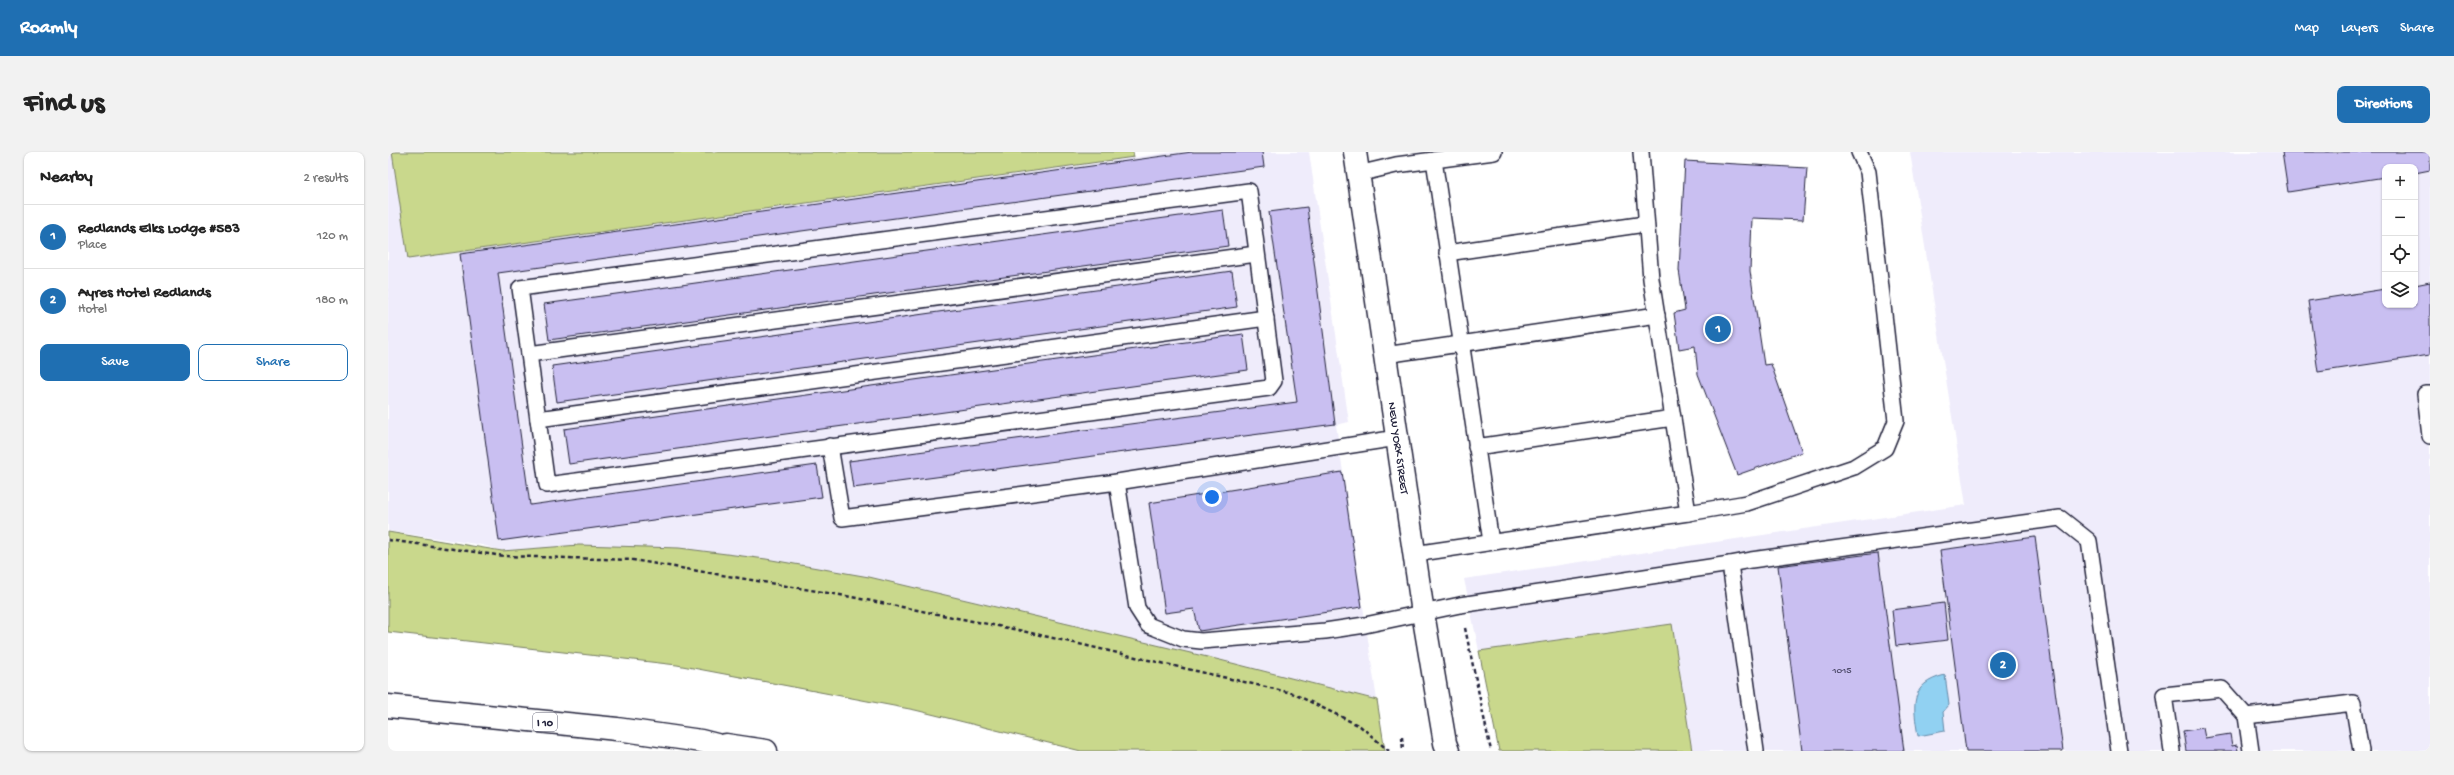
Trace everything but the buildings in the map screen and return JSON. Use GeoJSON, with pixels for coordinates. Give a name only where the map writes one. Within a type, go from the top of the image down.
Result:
{"type":"FeatureCollection","features":[{"type":"Feature","properties":{"kind":"main road","name":"NEW YORK STREET"},"geometry":{"type":"LineString","coordinates":[[1355,152],[1414,554],[1445,748]]}},
{"type":"Feature","properties":{"kind":"main road","name":"I 10"},"geometry":{"type":"LineString","coordinates":[[388,706],[617,729],[702,741],[740,751]]}},
{"type":"Feature","properties":{"kind":"main road"},"geometry":{"type":"LineString","coordinates":[[702,741],[766,751]]}},
{"type":"Feature","properties":{"kind":"lane"},"geometry":{"type":"LineString","coordinates":[[1358,174],[1434,160],[1494,152]]}},
{"type":"Feature","properties":{"kind":"lane"},"geometry":{"type":"LineString","coordinates":[[1641,152],[1645,224],[1657,315],[1688,513]]}},
{"type":"Feature","properties":{"kind":"lane"},"geometry":{"type":"LineString","coordinates":[[1414,554],[1747,503],[1854,467],[1885,448],[1896,421],[1868,172],[1859,152]]}},
{"type":"Feature","properties":{"kind":"lane"},"geometry":{"type":"LineString","coordinates":[[1434,160],[1490,542]]}},
{"type":"Feature","properties":{"kind":"lane"},"geometry":{"type":"LineString","coordinates":[[1249,191],[1256,254],[1274,381],[1269,388],[548,485],[520,288],[1249,191]]}},
{"type":"Feature","properties":{"kind":"lane"},"geometry":{"type":"LineString","coordinates":[[1447,252],[1645,224]]}},
{"type":"Feature","properties":{"kind":"lane"},"geometry":{"type":"LineString","coordinates":[[530,354],[1256,254]]}},
{"type":"Feature","properties":{"kind":"lane"},"geometry":{"type":"LineString","coordinates":[[1385,355],[1657,315]]}},
{"type":"Feature","properties":{"kind":"lane"},"geometry":{"type":"LineString","coordinates":[[538,419],[1266,318]]}},
{"type":"Feature","properties":{"kind":"lane"},"geometry":{"type":"LineString","coordinates":[[2427,394],[2430,436]]}},
{"type":"Feature","properties":{"kind":"lane"},"geometry":{"type":"LineString","coordinates":[[1476,447],[1673,418]]}},
{"type":"Feature","properties":{"kind":"lane"},"geometry":{"type":"LineString","coordinates":[[830,446],[842,518],[1117,482],[1397,438]]}},
{"type":"Feature","properties":{"kind":"lane"},"geometry":{"type":"LineString","coordinates":[[1117,482],[1137,608],[1148,625],[1183,639],[1201,641],[1324,631],[1423,613],[1460,604],[1751,560],[2060,518],[2089,541],[2119,751]]}},
{"type":"Feature","properties":{"kind":"lane"},"geometry":{"type":"LineString","coordinates":[[1730,564],[1756,751]]}},
{"type":"Feature","properties":{"kind":"lane"},"geometry":{"type":"LineString","coordinates":[[2172,751],[2164,695],[2222,689],[2246,716],[2251,751]]}},
{"type":"Feature","properties":{"kind":"lane"},"geometry":{"type":"LineString","coordinates":[[2246,716],[2353,703],[2361,751]]}},
{"type":"Feature","properties":{"kind":"path"},"geometry":{"type":"LineString","coordinates":[[388,540],[504,556],[633,560],[846,596],[1018,630],[1292,693],[1360,726],[1389,751]]}},
{"type":"Feature","properties":{"kind":"path"},"geometry":{"type":"LineString","coordinates":[[1460,604],[1491,751]]}},
{"type":"Feature","properties":{"kind":"path"},"geometry":{"type":"LineString","coordinates":[[1402,737],[1403,751]]}},
{"type":"Feature","properties":{"kind":"shaded area"},"geometry":{"type":"Polygon","coordinates":[[[388,152],[392,152],[408,259],[1173,152],[1309,152],[1349,422],[1336,425],[1377,700],[1220,660],[584,545],[502,551],[482,545],[388,531],[388,152]]]}},
{"type":"Feature","properties":{"kind":"shaded area"},"geometry":{"type":"Polygon","coordinates":[[[1910,152],[2430,152],[2430,751],[1692,751],[1672,624],[1479,651],[1464,579],[1966,505],[1910,152]]]}},
{"type":"Feature","properties":{"kind":"green space"},"geometry":{"type":"Polygon","coordinates":[[[392,152],[1133,152],[1134,157],[408,259],[392,152]]]}},
{"type":"Feature","properties":{"kind":"green space"},"geometry":{"type":"Polygon","coordinates":[[[388,532],[502,551],[579,545],[679,548],[766,559],[869,577],[1220,660],[1377,700],[1385,751],[1081,751],[915,710],[677,665],[388,632],[388,532]]]}},
{"type":"Feature","properties":{"kind":"green space"},"geometry":{"type":"Polygon","coordinates":[[[1672,624],[1692,751],[1499,751],[1479,651],[1672,624]]]}},
{"type":"Feature","properties":{"kind":"water"},"geometry":{"type":"Polygon","coordinates":[[[1945,675],[1949,705],[1943,712],[1945,731],[1918,736],[1915,705],[1919,690],[1933,679],[1945,675]]]}},
{"type":"Feature","properties":{"kind":"place","name":"Redlands Elks Lodge #583"},"geometry":{"type":"Point","coordinates":[1718,329]}},
{"type":"Feature","properties":{"kind":"place","name":"Ayres Hotel Redlands"},"geometry":{"type":"Point","coordinates":[2003,665]}}]}
